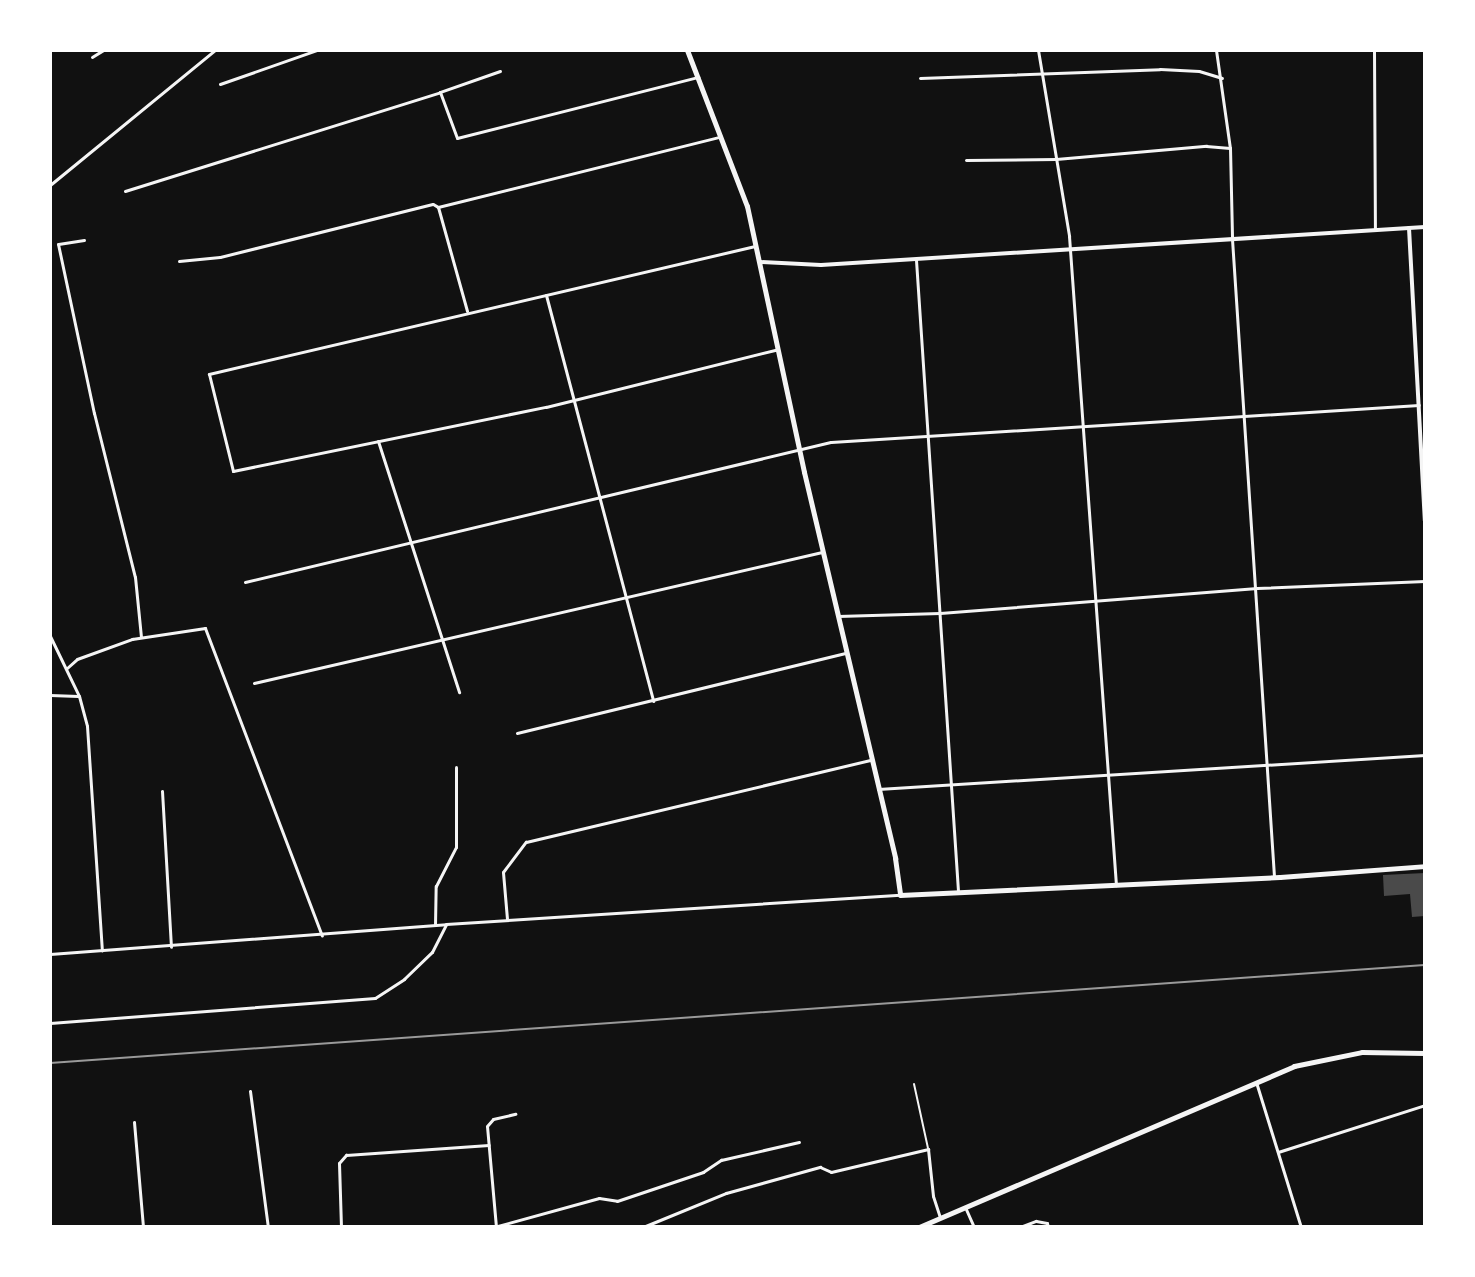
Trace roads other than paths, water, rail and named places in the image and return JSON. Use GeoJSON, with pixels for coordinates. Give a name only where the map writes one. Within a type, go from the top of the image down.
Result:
{"type":"FeatureCollection","features":[{"type":"Feature","properties":{"kind":"main road"},"geometry":{"type":"LineString","coordinates":[[687,50],[743,189],[798,449],[900,895],[1274,877],[1425,866]]}},
{"type":"Feature","properties":{"kind":"main road"},"geometry":{"type":"LineString","coordinates":[[919,1227],[1256,1081],[1310,1061],[1342,1054],[1425,1053]]}},
{"type":"Feature","properties":{"kind":"street"},"geometry":{"type":"LineString","coordinates":[[92,57],[103,50]]}},
{"type":"Feature","properties":{"kind":"street"},"geometry":{"type":"LineString","coordinates":[[50,185],[215,50]]}},
{"type":"Feature","properties":{"kind":"street"},"geometry":{"type":"LineString","coordinates":[[220,84],[317,50]]}},
{"type":"Feature","properties":{"kind":"street"},"geometry":{"type":"LineString","coordinates":[[1038,50],[1070,249],[1116,885]]}},
{"type":"Feature","properties":{"kind":"street"},"geometry":{"type":"LineString","coordinates":[[1216,50],[1230,148],[1232,239],[1274,877]]}},
{"type":"Feature","properties":{"kind":"street"},"geometry":{"type":"LineString","coordinates":[[1374,50],[1375,230]]}},
{"type":"Feature","properties":{"kind":"street"},"geometry":{"type":"LineString","coordinates":[[920,78],[1160,69],[1199,71],[1222,78]]}},
{"type":"Feature","properties":{"kind":"street"},"geometry":{"type":"LineString","coordinates":[[125,191],[500,71]]}},
{"type":"Feature","properties":{"kind":"street"},"geometry":{"type":"LineString","coordinates":[[440,92],[457,138],[698,77]]}},
{"type":"Feature","properties":{"kind":"street"},"geometry":{"type":"LineString","coordinates":[[179,261],[220,257],[433,204],[438,207],[722,136]]}},
{"type":"Feature","properties":{"kind":"street"},"geometry":{"type":"LineString","coordinates":[[966,160],[1056,159],[1206,146],[1230,148]]}},
{"type":"Feature","properties":{"kind":"street"},"geometry":{"type":"LineString","coordinates":[[438,207],[468,313]]}},
{"type":"Feature","properties":{"kind":"street"},"geometry":{"type":"LineString","coordinates":[[760,262],[821,265],[1425,227]]}},
{"type":"Feature","properties":{"kind":"street"},"geometry":{"type":"LineString","coordinates":[[1409,228],[1422,404],[1425,521]]}},
{"type":"Feature","properties":{"kind":"street"},"geometry":{"type":"LineString","coordinates":[[84,240],[58,244],[94,413],[135,577],[141,637]]}},
{"type":"Feature","properties":{"kind":"street"},"geometry":{"type":"LineString","coordinates":[[756,246],[209,374],[233,471],[576,399],[778,349]]}},
{"type":"Feature","properties":{"kind":"street"},"geometry":{"type":"LineString","coordinates":[[916,259],[958,894]]}},
{"type":"Feature","properties":{"kind":"street"},"geometry":{"type":"LineString","coordinates":[[546,295],[576,399],[653,701]]}},
{"type":"Feature","properties":{"kind":"street"},"geometry":{"type":"LineString","coordinates":[[245,582],[833,442],[1422,404]]}},
{"type":"Feature","properties":{"kind":"street"},"geometry":{"type":"LineString","coordinates":[[378,440],[459,692]]}},
{"type":"Feature","properties":{"kind":"street"},"geometry":{"type":"LineString","coordinates":[[254,683],[822,552]]}},
{"type":"Feature","properties":{"kind":"street"},"geometry":{"type":"LineString","coordinates":[[837,616],[940,613],[1257,588],[1425,581]]}},
{"type":"Feature","properties":{"kind":"street"},"geometry":{"type":"LineString","coordinates":[[67,668],[77,659],[141,637],[200,626],[207,630],[252,759],[322,936]]}},
{"type":"Feature","properties":{"kind":"street"},"geometry":{"type":"LineString","coordinates":[[50,636],[79,696],[87,726],[102,951]]}},
{"type":"Feature","properties":{"kind":"street"},"geometry":{"type":"LineString","coordinates":[[517,733],[846,653]]}},
{"type":"Feature","properties":{"kind":"street"},"geometry":{"type":"LineString","coordinates":[[50,695],[79,696]]}},
{"type":"Feature","properties":{"kind":"street"},"geometry":{"type":"LineString","coordinates":[[878,789],[1108,772],[1425,755]]}},
{"type":"Feature","properties":{"kind":"street"},"geometry":{"type":"LineString","coordinates":[[507,919],[503,872],[526,842],[871,760]]}},
{"type":"Feature","properties":{"kind":"street"},"geometry":{"type":"LineString","coordinates":[[435,925],[436,886],[456,847],[456,767]]}},
{"type":"Feature","properties":{"kind":"street"},"geometry":{"type":"LineString","coordinates":[[162,791],[171,947]]}},
{"type":"Feature","properties":{"kind":"street"},"geometry":{"type":"LineString","coordinates":[[50,954],[322,936],[507,919],[900,895]]}},
{"type":"Feature","properties":{"kind":"street"},"geometry":{"type":"LineString","coordinates":[[50,1023],[375,998],[404,979],[432,952],[446,924]]}},
{"type":"Feature","properties":{"kind":"street"},"geometry":{"type":"LineString","coordinates":[[1256,1081],[1301,1227]]}},
{"type":"Feature","properties":{"kind":"street"},"geometry":{"type":"LineString","coordinates":[[250,1091],[268,1227]]}},
{"type":"Feature","properties":{"kind":"street"},"geometry":{"type":"LineString","coordinates":[[1278,1152],[1425,1105]]}},
{"type":"Feature","properties":{"kind":"street"},"geometry":{"type":"LineString","coordinates":[[515,1114],[493,1119],[487,1126],[495,1227],[599,1198],[617,1201],[703,1172],[721,1160],[799,1142]]}},
{"type":"Feature","properties":{"kind":"street"},"geometry":{"type":"LineString","coordinates":[[134,1122],[143,1227]]}},
{"type":"Feature","properties":{"kind":"street"},"geometry":{"type":"LineString","coordinates":[[341,1227],[339,1163],[346,1155],[489,1145]]}},
{"type":"Feature","properties":{"kind":"street"},"geometry":{"type":"LineString","coordinates":[[643,1227],[726,1193],[820,1167],[831,1172],[928,1149],[933,1196],[940,1218]]}},
{"type":"Feature","properties":{"kind":"street"},"geometry":{"type":"LineString","coordinates":[[965,1207],[974,1227]]}},
{"type":"Feature","properties":{"kind":"street"},"geometry":{"type":"LineString","coordinates":[[1020,1227],[1036,1221],[1047,1225]]}},
{"type":"Feature","properties":{"kind":"lane"},"geometry":{"type":"LineString","coordinates":[[914,1084],[928,1149]]}},
{"type":"Feature","properties":{"kind":"railway"},"geometry":{"type":"LineString","coordinates":[[50,1063],[1425,965]]}}]}
